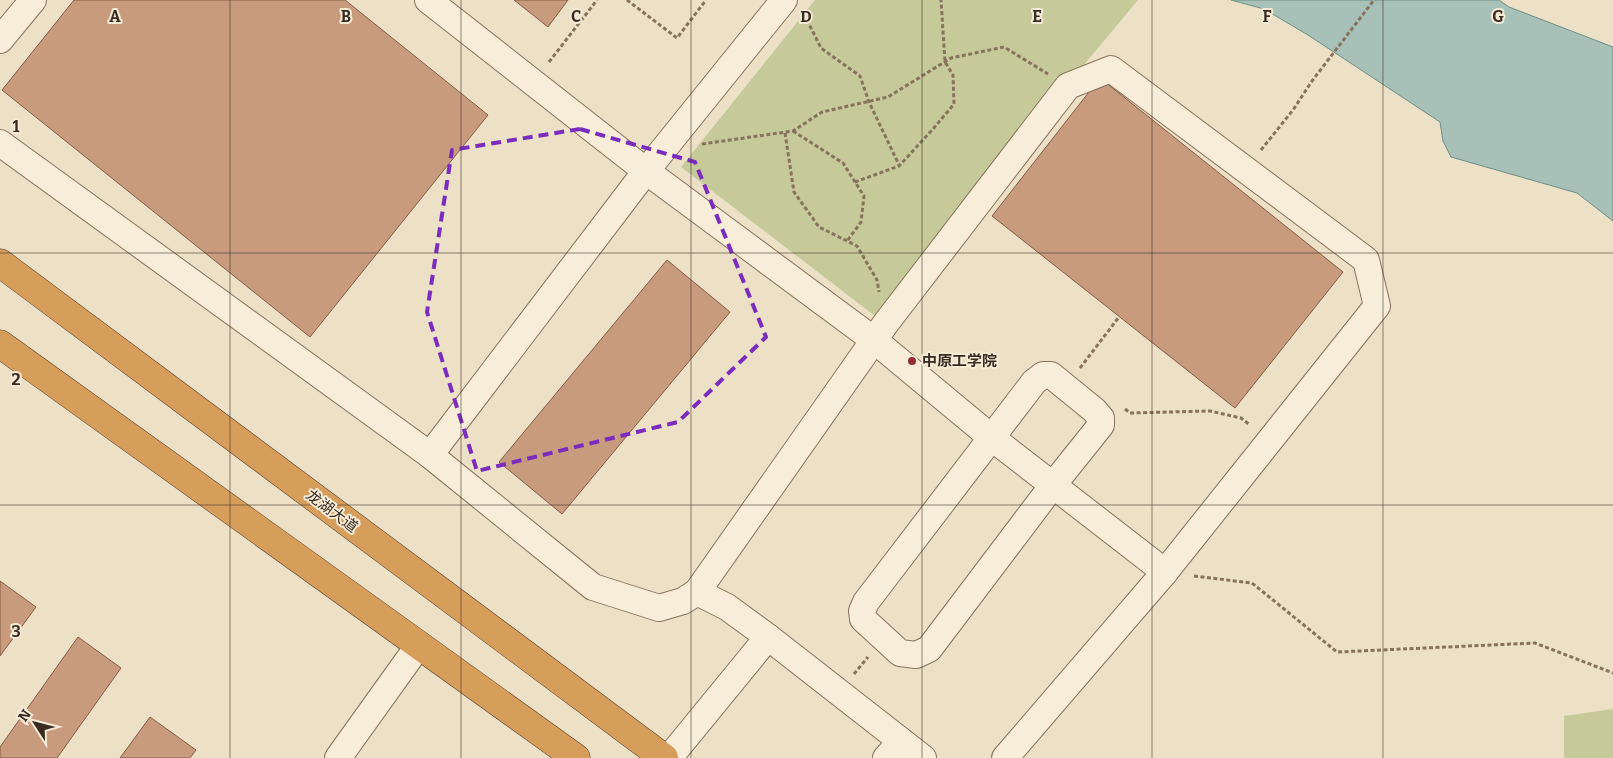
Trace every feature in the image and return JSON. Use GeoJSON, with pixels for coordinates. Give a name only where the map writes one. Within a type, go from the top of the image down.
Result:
{"type":"FeatureCollection","features":[{"type":"Feature","properties":{"kind":"highway","name":"龙湖大道"},"geometry":{"type":"LineString","coordinates":[[0,263],[664,758]]}},
{"type":"Feature","properties":{"kind":"highway"},"geometry":{"type":"LineString","coordinates":[[0,344],[576,758]]}},
{"type":"Feature","properties":{"kind":"street"},"geometry":{"type":"LineString","coordinates":[[0,40],[33,0]]}},
{"type":"Feature","properties":{"kind":"street"},"geometry":{"type":"LineString","coordinates":[[428,0],[646,171],[880,332],[992,438],[1166,572]]}},
{"type":"Feature","properties":{"kind":"street"},"geometry":{"type":"LineString","coordinates":[[430,455],[646,171],[792,4]]}},
{"type":"Feature","properties":{"kind":"street"},"geometry":{"type":"LineString","coordinates":[[0,144],[430,455],[593,587],[659,608],[683,601],[697,592],[880,332],[1068,86],[1111,68],[1366,260],[1376,306],[1166,572],[1005,758]]}},
{"type":"Feature","properties":{"kind":"street"},"geometry":{"type":"LineString","coordinates":[[1043,374],[1051,375],[1067,386],[1102,418],[1101,425],[929,649],[916,655],[900,653],[863,619],[862,611],[866,602],[992,438],[1034,382],[1043,374]]}},
{"type":"Feature","properties":{"kind":"street"},"geometry":{"type":"LineString","coordinates":[[697,592],[727,607],[839,691],[893,749],[923,758]]}},
{"type":"Feature","properties":{"kind":"street"},"geometry":{"type":"LineString","coordinates":[[669,758],[768,637]]}},
{"type":"Feature","properties":{"kind":"street"},"geometry":{"type":"LineString","coordinates":[[338,758],[419,645]]}},
{"type":"Feature","properties":{"kind":"path"},"geometry":{"type":"LineString","coordinates":[[534,82],[597,0]]}},
{"type":"Feature","properties":{"kind":"path"},"geometry":{"type":"LineString","coordinates":[[627,0],[677,38],[706,0]]}},
{"type":"Feature","properties":{"kind":"path"},"geometry":{"type":"LineString","coordinates":[[855,182],[899,166],[954,104],[953,75],[946,62],[941,0]]}},
{"type":"Feature","properties":{"kind":"path"},"geometry":{"type":"LineString","coordinates":[[1246,170],[1374,0]]}},
{"type":"Feature","properties":{"kind":"path"},"geometry":{"type":"LineString","coordinates":[[792,4],[821,48],[860,76],[869,102],[899,166]]}},
{"type":"Feature","properties":{"kind":"path"},"geometry":{"type":"LineString","coordinates":[[664,149],[792,132],[822,112],[888,97],[951,58],[1004,47],[1068,86]]}},
{"type":"Feature","properties":{"kind":"path"},"geometry":{"type":"LineString","coordinates":[[792,132],[843,163],[864,196],[860,222],[847,241]]}},
{"type":"Feature","properties":{"kind":"path"},"geometry":{"type":"LineString","coordinates":[[785,133],[794,192],[819,227],[858,246],[877,280],[880,332]]}},
{"type":"Feature","properties":{"kind":"path"},"geometry":{"type":"LineString","coordinates":[[1067,386],[1119,317]]}},
{"type":"Feature","properties":{"kind":"path"},"geometry":{"type":"LineString","coordinates":[[1166,572],[1252,583],[1337,652],[1535,643],[1613,673]]}},
{"type":"Feature","properties":{"kind":"path"},"geometry":{"type":"LineString","coordinates":[[839,691],[884,639]]}},
{"type":"Feature","properties":{"kind":"highlighted area"},"geometry":{"type":"Polygon","coordinates":[[[580,129],[695,162],[766,337],[678,422],[477,471],[427,312],[452,150],[580,129]]]}},
{"type":"Feature","properties":{"kind":"green space"},"geometry":{"type":"Polygon","coordinates":[[[815,0],[1138,0],[875,316],[681,167],[815,0]]]}},
{"type":"Feature","properties":{"kind":"green space"},"geometry":{"type":"Polygon","coordinates":[[[1613,709],[1613,758],[1564,758],[1564,716],[1613,709]]]}},
{"type":"Feature","properties":{"kind":"water"},"geometry":{"type":"Polygon","coordinates":[[[1231,0],[1499,0],[1509,7],[1613,47],[1613,221],[1577,193],[1451,157],[1443,141],[1440,122],[1308,35],[1264,9],[1231,0]]]}},
{"type":"Feature","properties":{"kind":"building"},"geometry":{"type":"Polygon","coordinates":[[[74,0],[345,0],[488,115],[310,337],[2,90],[74,0]]]}},
{"type":"Feature","properties":{"kind":"building"},"geometry":{"type":"Polygon","coordinates":[[[514,0],[568,0],[548,27],[514,0]]]}},
{"type":"Feature","properties":{"kind":"building"},"geometry":{"type":"Polygon","coordinates":[[[1100,78],[1343,272],[1235,408],[992,216],[1100,78]]]}},
{"type":"Feature","properties":{"kind":"building"},"geometry":{"type":"Polygon","coordinates":[[[667,260],[730,312],[562,514],[499,462],[667,260]]]}},
{"type":"Feature","properties":{"kind":"building"},"geometry":{"type":"Polygon","coordinates":[[[0,581],[36,607],[0,656],[0,581]]]}},
{"type":"Feature","properties":{"kind":"building"},"geometry":{"type":"Polygon","coordinates":[[[78,637],[121,668],[57,758],[0,758],[0,747],[78,637]]]}},
{"type":"Feature","properties":{"kind":"building"},"geometry":{"type":"Polygon","coordinates":[[[150,717],[196,750],[190,758],[120,758],[150,717]]]}},
{"type":"Feature","properties":{"kind":"place","name":"中原工学院"},"geometry":{"type":"Point","coordinates":[912,361]}}]}
